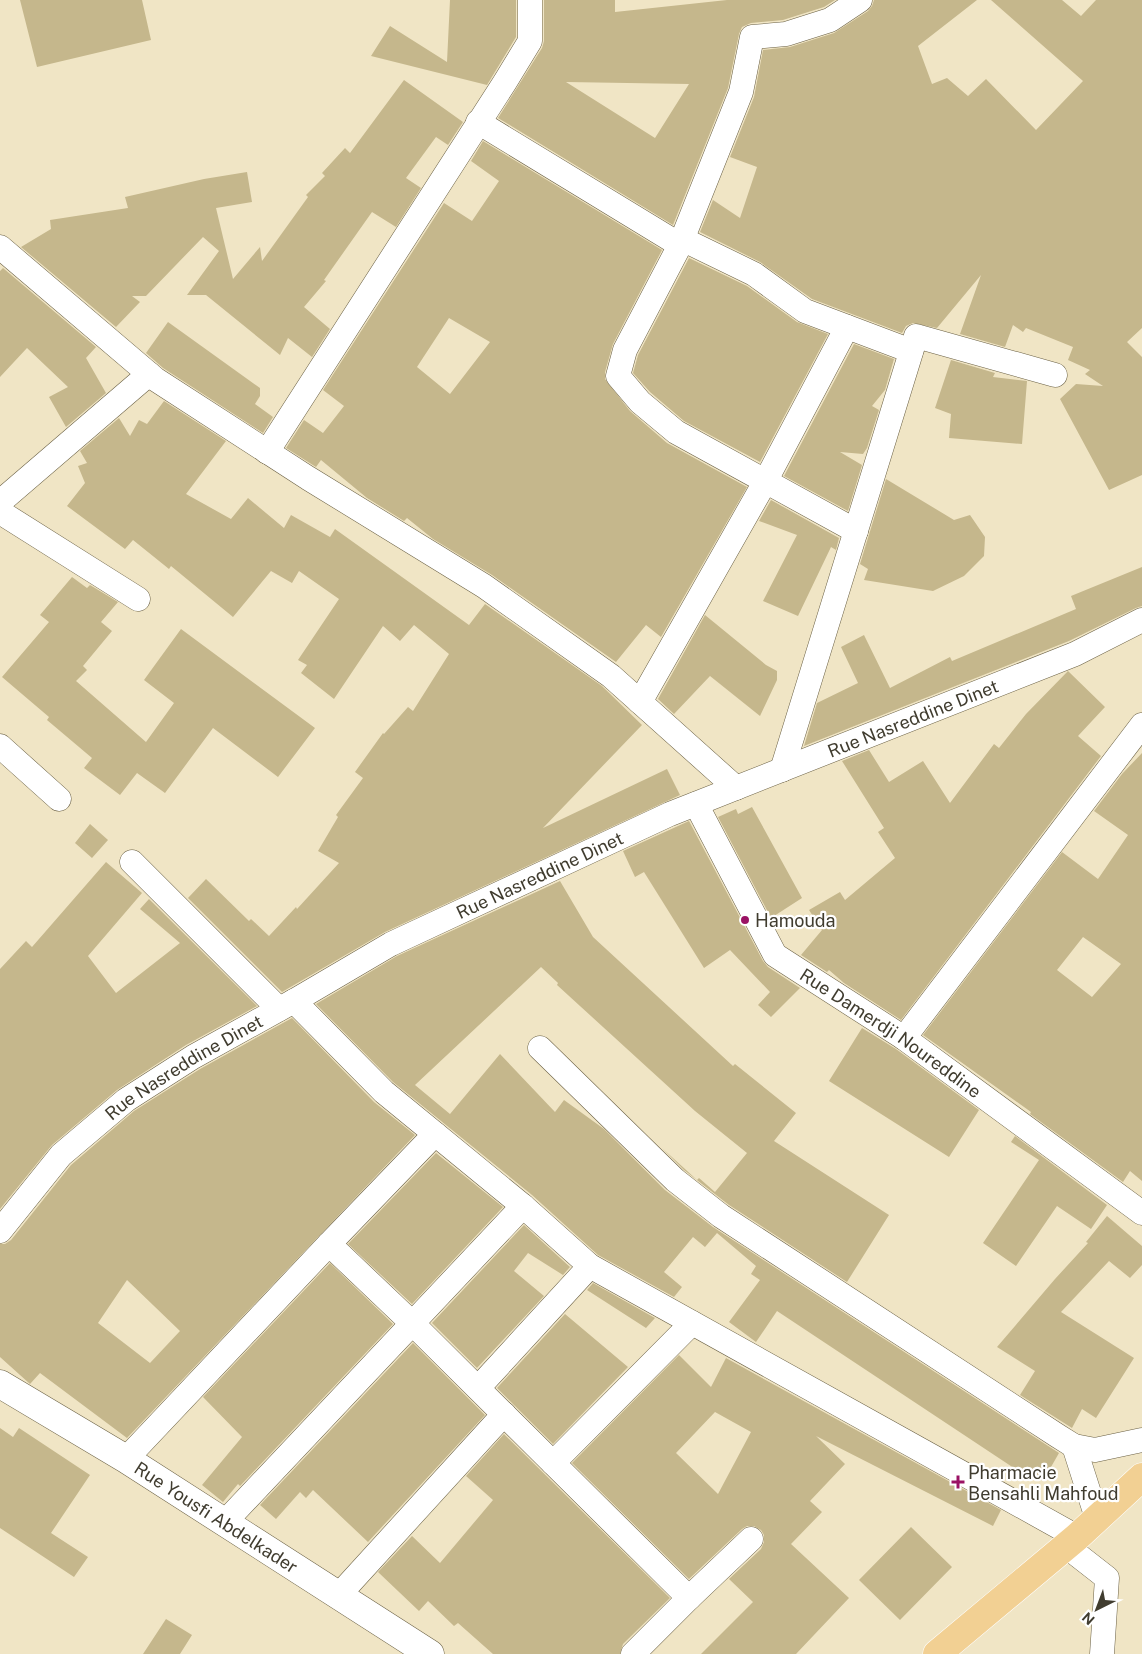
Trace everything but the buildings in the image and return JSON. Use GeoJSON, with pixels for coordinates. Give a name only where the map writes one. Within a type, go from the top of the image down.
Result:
{"type":"FeatureCollection","features":[{"type":"Feature","properties":{"kind":"main road","name":"Rue Yousfi Abdelkader"},"geometry":{"type":"LineString","coordinates":[[0,1384],[126,1459],[430,1654]]}},
{"type":"Feature","properties":{"kind":"main road"},"geometry":{"type":"LineString","coordinates":[[938,1654],[1071,1541],[1142,1477]]}},
{"type":"Feature","properties":{"kind":"street"},"geometry":{"type":"LineString","coordinates":[[267,452],[478,122],[506,82],[530,41],[530,0]]}},
{"type":"Feature","properties":{"kind":"street"},"geometry":{"type":"LineString","coordinates":[[856,531],[676,432],[640,402],[618,376],[625,350],[681,242],[741,92],[752,37],[786,34],[830,20],[860,0]]}},
{"type":"Feature","properties":{"kind":"street"},"geometry":{"type":"LineString","coordinates":[[478,122],[681,242],[754,274],[805,311],[911,351]]}},
{"type":"Feature","properties":{"kind":"street"},"geometry":{"type":"LineString","coordinates":[[0,247],[149,374],[267,452],[484,586],[611,676],[736,788]]}},
{"type":"Feature","properties":{"kind":"street"},"geometry":{"type":"LineString","coordinates":[[640,702],[765,482],[847,327]]}},
{"type":"Feature","properties":{"kind":"street"},"geometry":{"type":"LineString","coordinates":[[782,770],[916,336],[1055,375]]}},
{"type":"Feature","properties":{"kind":"street"},"geometry":{"type":"LineString","coordinates":[[0,502],[149,374]]}},
{"type":"Feature","properties":{"kind":"street"},"geometry":{"type":"LineString","coordinates":[[0,512],[138,599]]}},
{"type":"Feature","properties":{"kind":"street","name":"Rue Nasreddine Dinet"},"geometry":{"type":"LineString","coordinates":[[0,1231],[61,1155],[126,1100],[194,1057],[391,944],[661,818],[1075,654],[1142,620]]}},
{"type":"Feature","properties":{"kind":"street"},"geometry":{"type":"LineString","coordinates":[[904,1038],[1142,725]]}},
{"type":"Feature","properties":{"kind":"street"},"geometry":{"type":"LineString","coordinates":[[0,746],[59,799]]}},
{"type":"Feature","properties":{"kind":"street","name":"Rue Damerdji Noureddine"},"geometry":{"type":"LineString","coordinates":[[696,804],[775,954],[904,1038],[1142,1212]]}},
{"type":"Feature","properties":{"kind":"street"},"geometry":{"type":"LineString","coordinates":[[132,862],[384,1092],[523,1206],[590,1266],[1071,1541],[1107,1578],[1102,1654]]}},
{"type":"Feature","properties":{"kind":"street"},"geometry":{"type":"LineString","coordinates":[[540,1048],[675,1180],[721,1216],[1074,1446],[1095,1450],[1142,1440]]}},
{"type":"Feature","properties":{"kind":"street"},"geometry":{"type":"LineString","coordinates":[[126,1459],[435,1134]]}},
{"type":"Feature","properties":{"kind":"street"},"geometry":{"type":"LineString","coordinates":[[224,1523],[523,1206]]}},
{"type":"Feature","properties":{"kind":"street"},"geometry":{"type":"LineString","coordinates":[[329,1244],[412,1323],[689,1598]]}},
{"type":"Feature","properties":{"kind":"street"},"geometry":{"type":"LineString","coordinates":[[478,1388],[590,1266]]}},
{"type":"Feature","properties":{"kind":"street"},"geometry":{"type":"LineString","coordinates":[[553,1463],[692,1324]]}},
{"type":"Feature","properties":{"kind":"street"},"geometry":{"type":"LineString","coordinates":[[338,1596],[504,1414]]}},
{"type":"Feature","properties":{"kind":"street"},"geometry":{"type":"LineString","coordinates":[[1074,1446],[1097,1518]]}},
{"type":"Feature","properties":{"kind":"street"},"geometry":{"type":"LineString","coordinates":[[633,1654],[751,1539]]}},
{"type":"Feature","properties":{"kind":"place","name":"Hamouda"},"geometry":{"type":"Point","coordinates":[745,920]}},
{"type":"Feature","properties":{"kind":"place","name":"Pharmacie Bensahli Mahfoud"},"geometry":{"type":"Point","coordinates":[958,1482]}}]}
